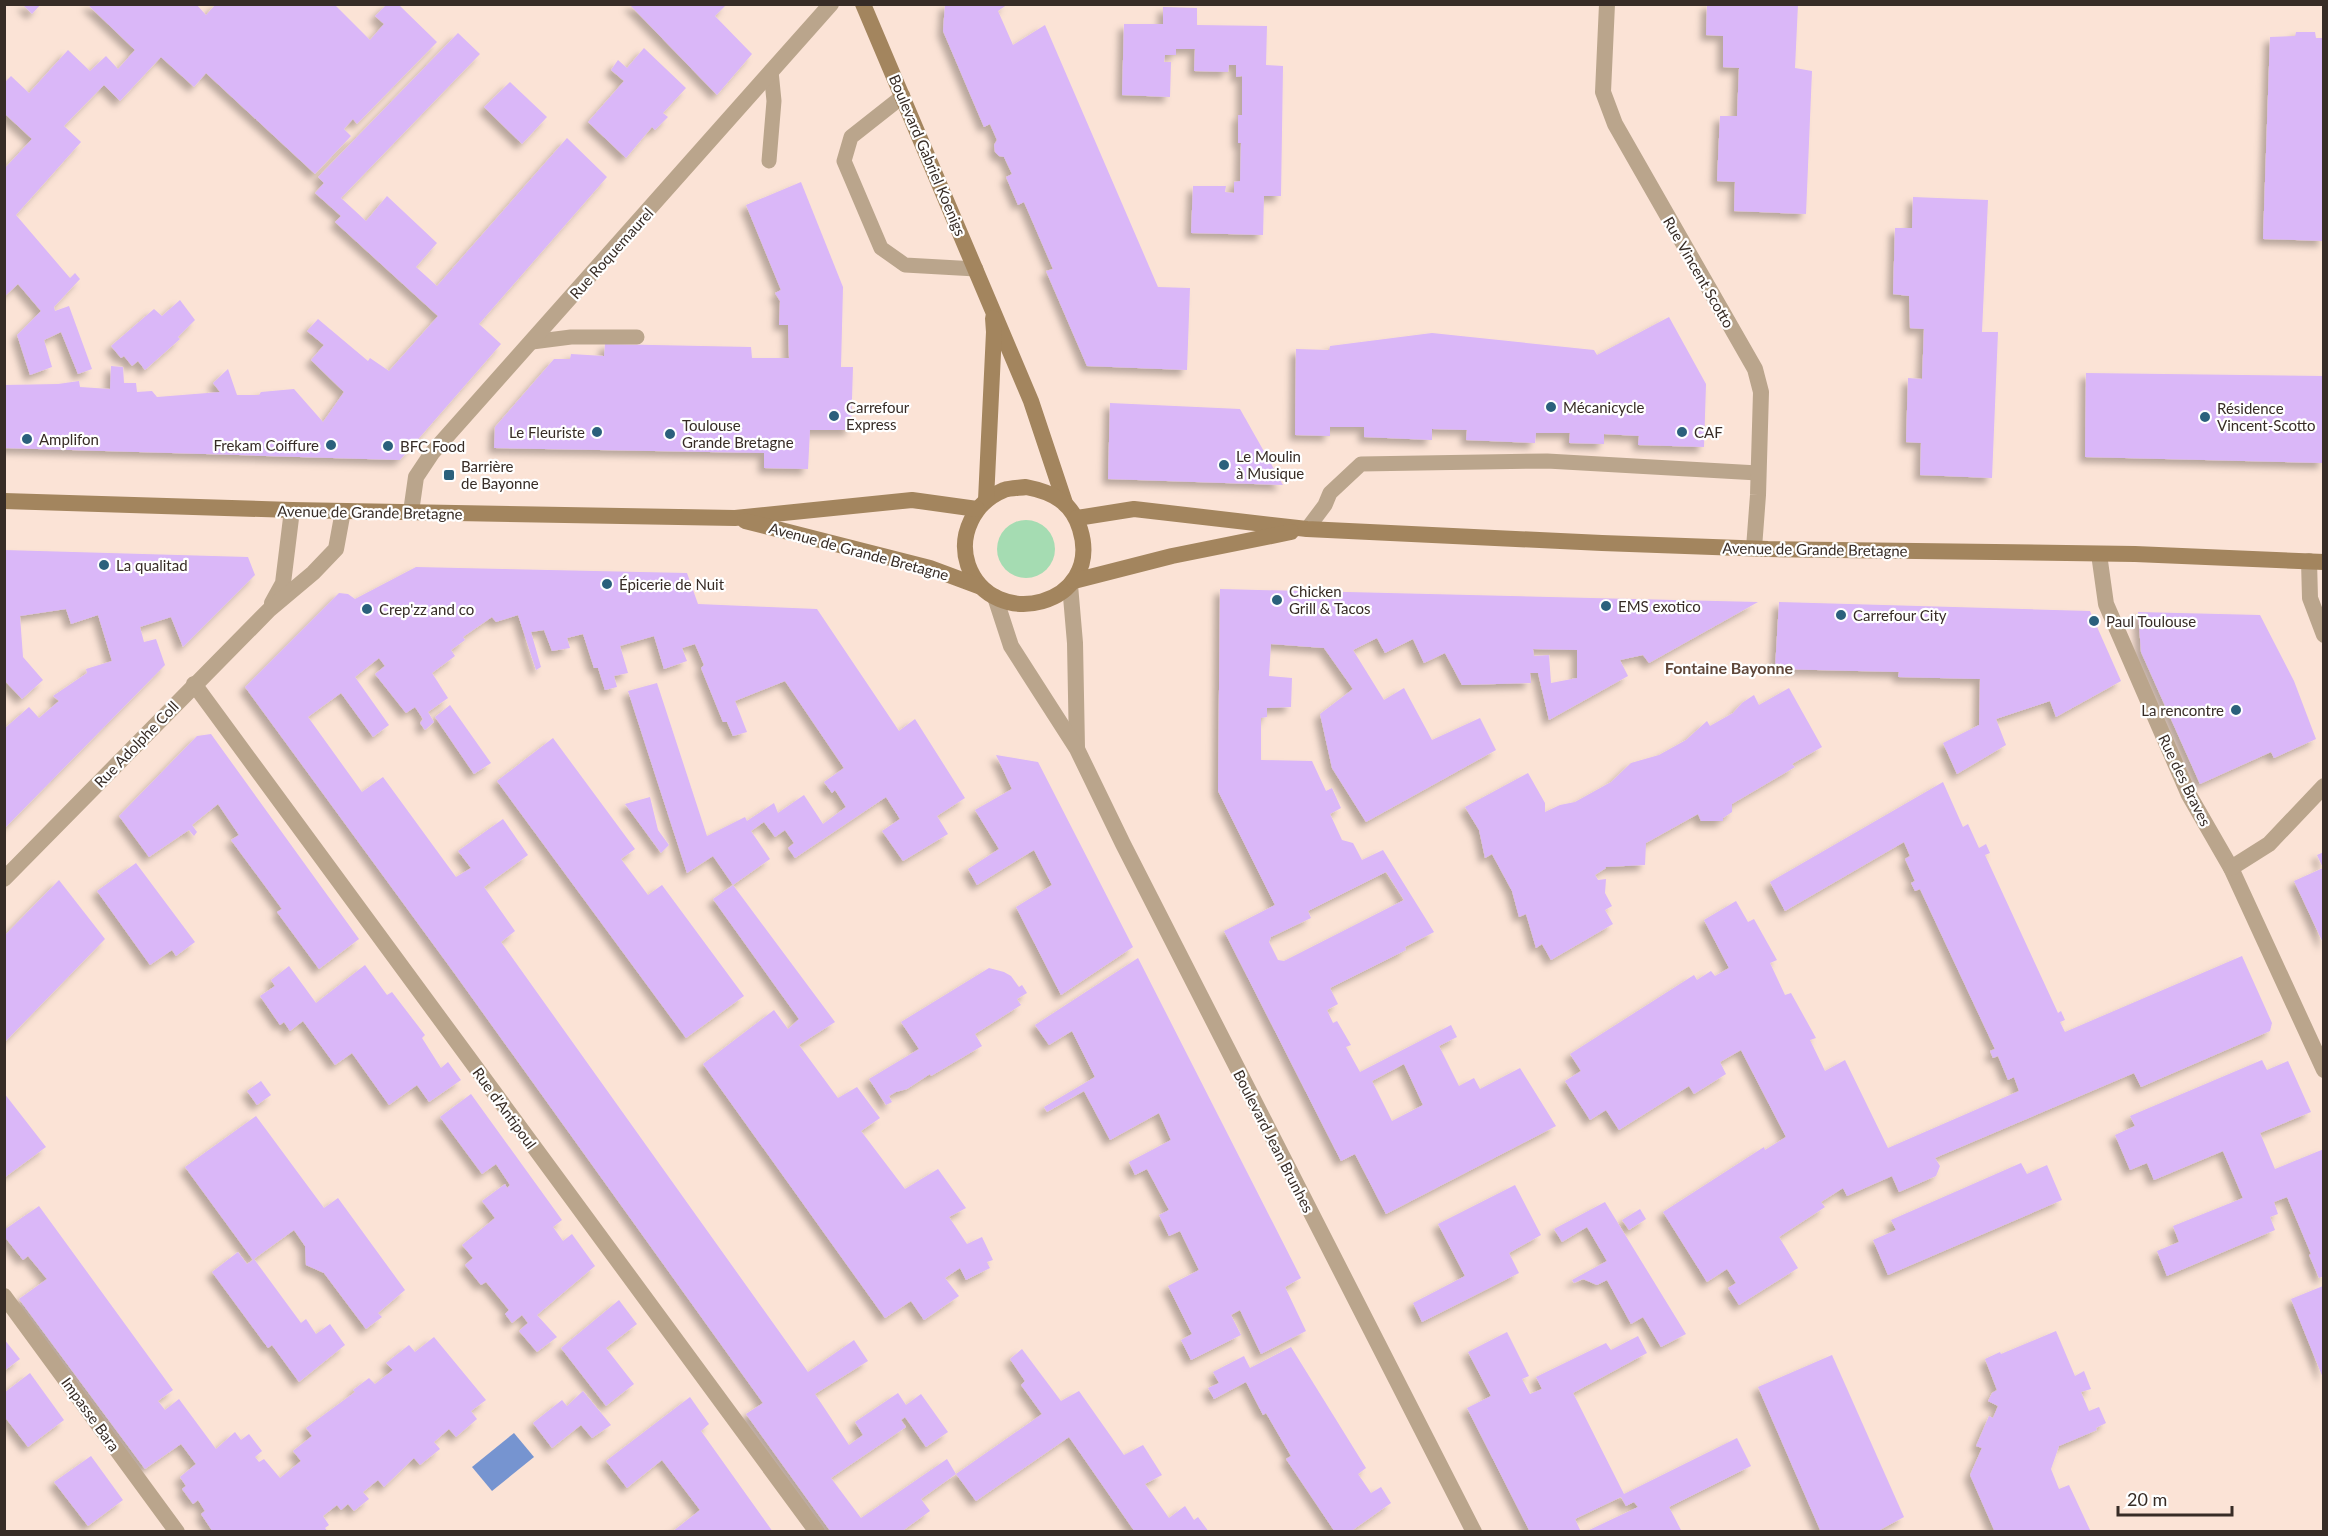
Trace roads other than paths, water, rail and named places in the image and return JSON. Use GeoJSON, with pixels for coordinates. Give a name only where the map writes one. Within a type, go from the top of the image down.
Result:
{"type":"FeatureCollection","features":[{"type":"Feature","properties":{"kind":"main road","name":"Boulevard Gabriel Koenigs"},"geometry":{"type":"LineString","coordinates":[[863,4],[1031,401],[1065,502]]}},
{"type":"Feature","properties":{"kind":"main road","name":"Boulevard Gabriel Koenigs"},"geometry":{"type":"LineString","coordinates":[[982,505],[994,332],[992,305]]}},
{"type":"Feature","properties":{"kind":"main road"},"geometry":{"type":"LineString","coordinates":[[1026,487],[1047,491],[1065,502],[1077,518],[1083,538],[1083,566],[1072,583],[1052,598],[1033,604],[1013,604],[995,597],[981,587],[971,573],[965,557],[965,540],[969,524],[982,505],[1005,490],[1026,487]]}},
{"type":"Feature","properties":{"kind":"main road","name":"Avenue de Grande Bretagne"},"geometry":{"type":"LineString","coordinates":[[4,501],[292,510],[735,518],[912,500],[982,505]]}},
{"type":"Feature","properties":{"kind":"main road","name":"Avenue de Grande Bretagne"},"geometry":{"type":"LineString","coordinates":[[1077,518],[1134,509],[1306,529],[1754,548],[2099,554],[2316,562]]}},
{"type":"Feature","properties":{"kind":"main road","name":"Avenue de Grande Bretagne"},"geometry":{"type":"LineString","coordinates":[[735,518],[930,568],[981,587]]}},
{"type":"Feature","properties":{"kind":"main road","name":"Avenue de Grande Bretagne"},"geometry":{"type":"LineString","coordinates":[[1072,583],[1172,556],[1306,529]]}},
{"type":"Feature","properties":{"kind":"street","name":"Rue Roquemaurel"},"geometry":{"type":"LineString","coordinates":[[411,512],[416,477],[432,453],[831,4]]}},
{"type":"Feature","properties":{"kind":"street","name":"Rue Vincent Scotto"},"geometry":{"type":"LineString","coordinates":[[1607,4],[1603,92],[1615,124],[1755,369],[1761,392],[1754,548]]}},
{"type":"Feature","properties":{"kind":"street","name":"Rue Adolphe Coll"},"geometry":{"type":"LineString","coordinates":[[269,610],[283,583],[292,510]]}},
{"type":"Feature","properties":{"kind":"street","name":"Rue Adolphe Coll"},"geometry":{"type":"LineString","coordinates":[[4,879],[194,684],[269,610],[314,573],[336,549],[343,511]]}},
{"type":"Feature","properties":{"kind":"street","name":"Rue des Braves"},"geometry":{"type":"LineString","coordinates":[[2099,554],[2106,604],[2189,795],[2231,868],[2324,1070]]}},
{"type":"Feature","properties":{"kind":"street"},"geometry":{"type":"LineString","coordinates":[[2316,562],[2310,598],[2324,635]]}},
{"type":"Feature","properties":{"kind":"street","name":"Boulevard Jean Brunhes"},"geometry":{"type":"LineString","coordinates":[[1072,583],[1077,749]]}},
{"type":"Feature","properties":{"kind":"street","name":"Boulevard Jean Brunhes"},"geometry":{"type":"LineString","coordinates":[[995,597],[1011,646],[1077,749],[1474,1532]]}},
{"type":"Feature","properties":{"kind":"street","name":"Rue d'Antipoul"},"geometry":{"type":"LineString","coordinates":[[194,684],[817,1532]]}},
{"type":"Feature","properties":{"kind":"street"},"geometry":{"type":"LineString","coordinates":[[2231,868],[2269,844],[2324,786]]}},
{"type":"Feature","properties":{"kind":"street","name":"Impasse Bara"},"geometry":{"type":"LineString","coordinates":[[4,1296],[177,1532]]}},
{"type":"Feature","properties":{"kind":"lane"},"geometry":{"type":"LineString","coordinates":[[770,161],[774,101],[771,71]]}},
{"type":"Feature","properties":{"kind":"lane"},"geometry":{"type":"LineString","coordinates":[[903,96],[851,137],[844,161],[881,248],[905,265],[976,269]]}},
{"type":"Feature","properties":{"kind":"lane"},"geometry":{"type":"LineString","coordinates":[[531,342],[571,337],[637,337]]}},
{"type":"Feature","properties":{"kind":"lane"},"geometry":{"type":"LineString","coordinates":[[1306,529],[1325,505],[1330,493],[1361,464],[1547,461],[1758,473]]}},
{"type":"Feature","properties":{"kind":"water"},"geometry":{"type":"Polygon","coordinates":[[[514,1433],[534,1457],[492,1491],[472,1467],[514,1433]]]}},
{"type":"Feature","properties":{"kind":"place","name":"Mécanicycle"},"geometry":{"type":"Point","coordinates":[1551,407]}},
{"type":"Feature","properties":{"kind":"place","name":"Carrefour Express"},"geometry":{"type":"Point","coordinates":[834,416]}},
{"type":"Feature","properties":{"kind":"place","name":"Résidence Vincent-Scotto"},"geometry":{"type":"Point","coordinates":[2205,417]}},
{"type":"Feature","properties":{"kind":"place","name":"Le Fleuriste"},"geometry":{"type":"Point","coordinates":[597,432]}},
{"type":"Feature","properties":{"kind":"place","name":"CAF"},"geometry":{"type":"Point","coordinates":[1682,432]}},
{"type":"Feature","properties":{"kind":"place","name":"Toulouse Grande Bretagne"},"geometry":{"type":"Point","coordinates":[670,434]}},
{"type":"Feature","properties":{"kind":"place","name":"Amplifon"},"geometry":{"type":"Point","coordinates":[27,439]}},
{"type":"Feature","properties":{"kind":"place","name":"Frekam Coiffure"},"geometry":{"type":"Point","coordinates":[331,445]}},
{"type":"Feature","properties":{"kind":"place","name":"BFC Food"},"geometry":{"type":"Point","coordinates":[388,446]}},
{"type":"Feature","properties":{"kind":"place","name":"Le Moulin à Musique"},"geometry":{"type":"Point","coordinates":[1224,465]}},
{"type":"Feature","properties":{"kind":"place","name":"Barrière de Bayonne"},"geometry":{"type":"Point","coordinates":[449,475]}},
{"type":"Feature","properties":{"kind":"place","name":"La qualitad"},"geometry":{"type":"Point","coordinates":[104,565]}},
{"type":"Feature","properties":{"kind":"place","name":"Épicerie de Nuit"},"geometry":{"type":"Point","coordinates":[607,584]}},
{"type":"Feature","properties":{"kind":"place","name":"Chicken Grill & Tacos"},"geometry":{"type":"Point","coordinates":[1277,600]}},
{"type":"Feature","properties":{"kind":"place","name":"EMS exotico"},"geometry":{"type":"Point","coordinates":[1606,606]}},
{"type":"Feature","properties":{"kind":"place","name":"Crep'zz and co"},"geometry":{"type":"Point","coordinates":[367,609]}},
{"type":"Feature","properties":{"kind":"place","name":"Carrefour City"},"geometry":{"type":"Point","coordinates":[1841,615]}},
{"type":"Feature","properties":{"kind":"place","name":"Paul Toulouse"},"geometry":{"type":"Point","coordinates":[2094,621]}},
{"type":"Feature","properties":{"kind":"place","name":"La rencontre"},"geometry":{"type":"Point","coordinates":[2236,710]}},
{"type":"Feature","properties":{"kind":"district","name":"Fontaine Bayonne"},"geometry":{"type":"Point","coordinates":[1729,667]}}]}
